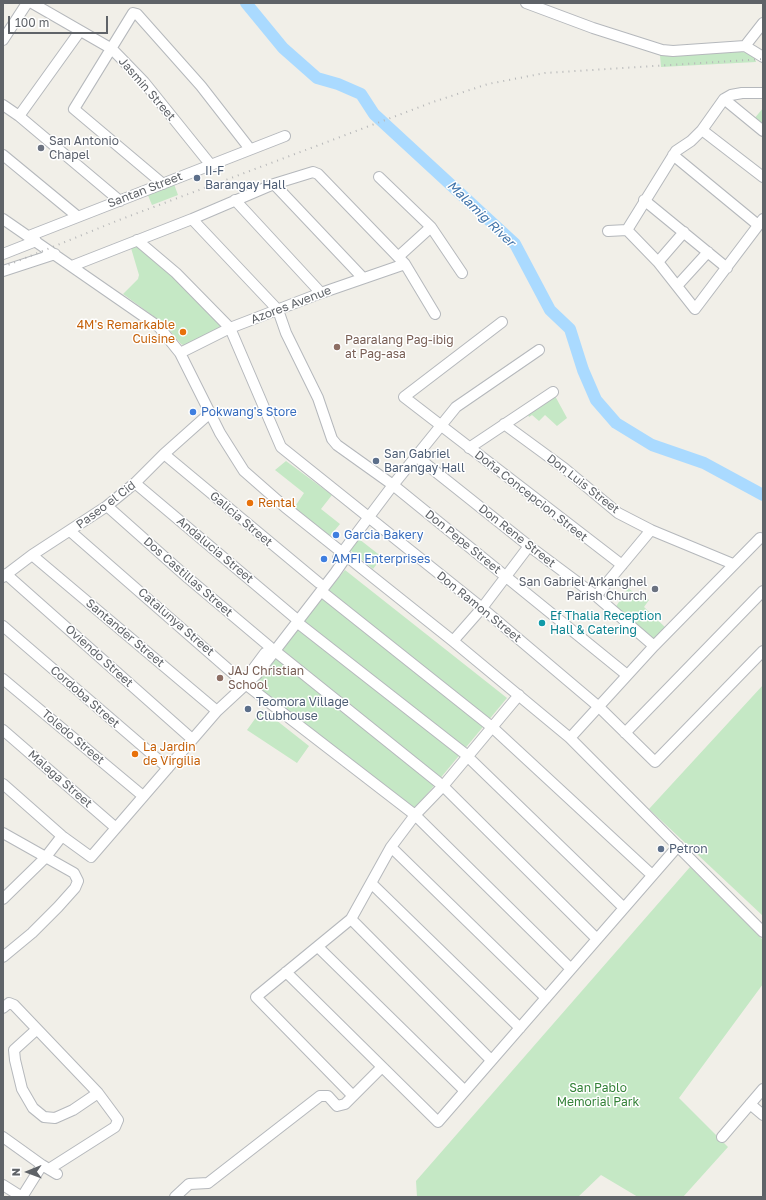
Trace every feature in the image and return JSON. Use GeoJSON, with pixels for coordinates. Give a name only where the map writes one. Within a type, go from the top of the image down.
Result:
{"type":"FeatureCollection","features":[{"type":"Feature","properties":{"kind":"street"},"geometry":{"type":"LineString","coordinates":[[3,40],[27,3]]}},
{"type":"Feature","properties":{"kind":"street","name":"Jasmin Street"},"geometry":{"type":"LineString","coordinates":[[32,3],[112,49],[144,82],[210,164]]}},
{"type":"Feature","properties":{"kind":"street"},"geometry":{"type":"LineString","coordinates":[[526,3],[593,28],[662,50],[673,51],[745,46],[763,56]]}},
{"type":"Feature","properties":{"kind":"street"},"geometry":{"type":"LineString","coordinates":[[163,184],[74,109],[132,14],[137,14],[201,86],[250,149]]}},
{"type":"Feature","properties":{"kind":"street"},"geometry":{"type":"LineString","coordinates":[[745,46],[763,23]]}},
{"type":"Feature","properties":{"kind":"street"},"geometry":{"type":"LineString","coordinates":[[20,116],[80,31]]}},
{"type":"Feature","properties":{"kind":"street"},"geometry":{"type":"LineString","coordinates":[[627,230],[673,155],[702,130],[724,99],[737,94],[763,93]]}},
{"type":"Feature","properties":{"kind":"street"},"geometry":{"type":"LineString","coordinates":[[724,99],[763,131]]}},
{"type":"Feature","properties":{"kind":"street"},"geometry":{"type":"LineString","coordinates":[[3,105],[20,116],[120,201]]}},
{"type":"Feature","properties":{"kind":"street"},"geometry":{"type":"LineString","coordinates":[[702,130],[763,177]]}},
{"type":"Feature","properties":{"kind":"street","name":"Santan Street"},"geometry":{"type":"LineString","coordinates":[[3,254],[77,216],[120,201],[210,164],[284,136]]}},
{"type":"Feature","properties":{"kind":"street"},"geometry":{"type":"LineString","coordinates":[[3,155],[77,216]]}},
{"type":"Feature","properties":{"kind":"street"},"geometry":{"type":"LineString","coordinates":[[608,230],[627,230],[658,262],[695,310],[761,222],[673,155]]}},
{"type":"Feature","properties":{"kind":"street"},"geometry":{"type":"LineString","coordinates":[[72,266],[192,219],[274,184],[308,173],[316,172],[401,260],[435,314]]}},
{"type":"Feature","properties":{"kind":"street"},"geometry":{"type":"LineString","coordinates":[[379,177],[431,227],[462,273]]}},
{"type":"Feature","properties":{"kind":"street"},"geometry":{"type":"LineString","coordinates":[[274,184],[363,278]]}},
{"type":"Feature","properties":{"kind":"street"},"geometry":{"type":"LineString","coordinates":[[235,200],[321,293]]}},
{"type":"Feature","properties":{"kind":"street"},"geometry":{"type":"LineString","coordinates":[[644,200],[727,268]]}},
{"type":"Feature","properties":{"kind":"street"},"geometry":{"type":"LineString","coordinates":[[3,218],[159,327],[180,353],[230,452],[244,471],[285,508],[453,641],[570,738],[763,932]]}},
{"type":"Feature","properties":{"kind":"street"},"geometry":{"type":"LineString","coordinates":[[192,219],[278,310]]}},
{"type":"Feature","properties":{"kind":"street"},"geometry":{"type":"LineString","coordinates":[[401,260],[431,227]]}},
{"type":"Feature","properties":{"kind":"street"},"geometry":{"type":"LineString","coordinates":[[658,262],[684,232]]}},
{"type":"Feature","properties":{"kind":"street"},"geometry":{"type":"LineString","coordinates":[[137,240],[176,273],[230,328]]}},
{"type":"Feature","properties":{"kind":"street"},"geometry":{"type":"LineString","coordinates":[[3,271],[51,251]]}},
{"type":"Feature","properties":{"kind":"street"},"geometry":{"type":"LineString","coordinates":[[678,286],[708,252]]}},
{"type":"Feature","properties":{"kind":"street","name":"Azores Avenue"},"geometry":{"type":"LineString","coordinates":[[180,353],[230,328],[363,278],[401,260]]}},
{"type":"Feature","properties":{"kind":"street","name":"Don Pepe Street"},"geometry":{"type":"LineString","coordinates":[[278,310],[286,333],[318,398],[332,439],[337,445],[393,485],[627,675]]}},
{"type":"Feature","properties":{"kind":"street","name":"Doña Concepcion Street"},"geometry":{"type":"LineString","coordinates":[[502,322],[404,396],[469,448],[622,565]]}},
{"type":"Feature","properties":{"kind":"street","name":"Don Ramon Street"},"geometry":{"type":"LineString","coordinates":[[230,328],[281,447],[482,608],[599,707],[655,762],[763,651]]}},
{"type":"Feature","properties":{"kind":"street"},"geometry":{"type":"LineString","coordinates":[[3,784],[62,836],[91,857],[217,711],[257,674],[272,649],[296,620],[344,555],[393,485],[441,426],[448,415],[460,403],[538,350]]}},
{"type":"Feature","properties":{"kind":"street"},"geometry":{"type":"LineString","coordinates":[[469,448],[553,392]]}},
{"type":"Feature","properties":{"kind":"street","name":"Paseo el Cid"},"geometry":{"type":"LineString","coordinates":[[5,575],[32,555],[108,506],[135,483],[199,421],[210,413]]}},
{"type":"Feature","properties":{"kind":"street","name":"Don Luis Street"},"geometry":{"type":"LineString","coordinates":[[504,424],[564,468],[612,509],[651,530],[733,564]]}},
{"type":"Feature","properties":{"kind":"street","name":"Galicia Street"},"geometry":{"type":"LineString","coordinates":[[164,454],[320,587],[490,726],[652,875]]}},
{"type":"Feature","properties":{"kind":"street","name":"Don Rene Street"},"geometry":{"type":"LineString","coordinates":[[416,456],[529,546],[596,596],[654,646]]}},
{"type":"Feature","properties":{"kind":"street","name":"Andalucia Street"},"geometry":{"type":"LineString","coordinates":[[135,483],[296,620],[466,754],[623,907]]}},
{"type":"Feature","properties":{"kind":"street","name":"Dos Castillas Street"},"geometry":{"type":"LineString","coordinates":[[108,506],[188,578],[272,649],[440,784],[596,938]]}},
{"type":"Feature","properties":{"kind":"street"},"geometry":{"type":"LineString","coordinates":[[596,596],[651,530]]}},
{"type":"Feature","properties":{"kind":"street","name":"Catalunya Street"},"geometry":{"type":"LineString","coordinates":[[70,531],[244,685],[415,815],[571,969]]}},
{"type":"Feature","properties":{"kind":"street"},"geometry":{"type":"LineString","coordinates":[[570,738],[654,646],[760,538]]}},
{"type":"Feature","properties":{"kind":"street"},"geometry":{"type":"LineString","coordinates":[[453,641],[482,608],[529,546]]}},
{"type":"Feature","properties":{"kind":"street","name":"Santander Street"},"geometry":{"type":"LineString","coordinates":[[32,555],[217,711]]}},
{"type":"Feature","properties":{"kind":"street","name":"Oviendo Street"},"geometry":{"type":"LineString","coordinates":[[5,575],[192,739]]}},
{"type":"Feature","properties":{"kind":"street"},"geometry":{"type":"LineString","coordinates":[[625,734],[763,591]]}},
{"type":"Feature","properties":{"kind":"street","name":"Cordoba Street"},"geometry":{"type":"LineString","coordinates":[[3,626],[168,768]]}},
{"type":"Feature","properties":{"kind":"street","name":"Toledo Street"},"geometry":{"type":"LineString","coordinates":[[3,679],[143,796]]}},
{"type":"Feature","properties":{"kind":"street"},"geometry":{"type":"LineString","coordinates":[[353,1096],[256,997],[351,919],[391,847],[415,815],[490,726],[519,695]]}},
{"type":"Feature","properties":{"kind":"street","name":"Malaga Street"},"geometry":{"type":"LineString","coordinates":[[3,730],[116,828]]}},
{"type":"Feature","properties":{"kind":"street"},"geometry":{"type":"LineString","coordinates":[[3,899],[45,858],[62,836]]}},
{"type":"Feature","properties":{"kind":"street"},"geometry":{"type":"LineString","coordinates":[[3,957],[32,933],[75,888],[78,881],[74,873],[5,837]]}},
{"type":"Feature","properties":{"kind":"street"},"geometry":{"type":"LineString","coordinates":[[286,972],[438,1122],[571,969],[596,938],[678,846]]}},
{"type":"Feature","properties":{"kind":"street"},"geometry":{"type":"LineString","coordinates":[[391,847],[546,998]]}},
{"type":"Feature","properties":{"kind":"street"},"geometry":{"type":"LineString","coordinates":[[371,883],[520,1028]]}},
{"type":"Feature","properties":{"kind":"street"},"geometry":{"type":"LineString","coordinates":[[351,919],[491,1060]]}},
{"type":"Feature","properties":{"kind":"street"},"geometry":{"type":"LineString","coordinates":[[318,947],[465,1091]]}},
{"type":"Feature","properties":{"kind":"street"},"geometry":{"type":"LineString","coordinates":[[3,1008],[9,1003],[14,1005],[36,1030],[98,1093],[118,1120],[117,1125],[49,1169],[22,1197],[3,1185]]}},
{"type":"Feature","properties":{"kind":"street"},"geometry":{"type":"LineString","coordinates":[[36,1030],[14,1050],[14,1060],[22,1089],[33,1108],[44,1117],[55,1118],[73,1110],[98,1093]]}},
{"type":"Feature","properties":{"kind":"street"},"geometry":{"type":"LineString","coordinates":[[175,1197],[189,1184],[208,1183],[320,1096],[328,1096],[337,1106],[345,1104],[382,1067]]}},
{"type":"Feature","properties":{"kind":"street"},"geometry":{"type":"LineString","coordinates":[[722,1137],[763,1089]]}},
{"type":"Feature","properties":{"kind":"street"},"geometry":{"type":"LineString","coordinates":[[750,1104],[763,1115]]}},
{"type":"Feature","properties":{"kind":"street"},"geometry":{"type":"LineString","coordinates":[[3,1137],[49,1169]]}},
{"type":"Feature","properties":{"kind":"green space"},"geometry":{"type":"Polygon","coordinates":[[[729,51],[753,53],[756,62],[661,67],[660,55],[729,51]]]}},
{"type":"Feature","properties":{"kind":"green space"},"geometry":{"type":"Polygon","coordinates":[[[763,108],[763,126],[754,119],[763,108]]]}},
{"type":"Feature","properties":{"kind":"green space"},"geometry":{"type":"Polygon","coordinates":[[[174,184],[178,195],[152,205],[147,193],[174,184]]]}},
{"type":"Feature","properties":{"kind":"green space"},"geometry":{"type":"Polygon","coordinates":[[[136,246],[166,270],[223,327],[185,346],[181,344],[164,324],[123,294],[138,279],[139,275],[131,248],[136,246]]]}},
{"type":"Feature","properties":{"kind":"green space"},"geometry":{"type":"Polygon","coordinates":[[[554,394],[567,418],[557,426],[545,415],[539,421],[532,415],[529,417],[526,411],[554,394]]]}},
{"type":"Feature","properties":{"kind":"green space"},"geometry":{"type":"Polygon","coordinates":[[[286,461],[332,495],[321,509],[340,524],[330,536],[294,508],[304,493],[275,470],[286,461]]]}},
{"type":"Feature","properties":{"kind":"green space"},"geometry":{"type":"Polygon","coordinates":[[[359,539],[382,557],[373,569],[350,550],[359,539]]]}},
{"type":"Feature","properties":{"kind":"green space"},"geometry":{"type":"Polygon","coordinates":[[[345,570],[507,698],[413,811],[251,684],[345,570]]]}},
{"type":"Feature","properties":{"kind":"green space"},"geometry":{"type":"Polygon","coordinates":[[[628,588],[637,595],[639,592],[649,600],[644,607],[666,628],[653,641],[615,608],[628,588]]]}},
{"type":"Feature","properties":{"kind":"green space"},"geometry":{"type":"Polygon","coordinates":[[[763,685],[763,916],[649,809],[763,685]]]}},
{"type":"Feature","properties":{"kind":"green space"},"geometry":{"type":"Polygon","coordinates":[[[262,709],[309,746],[297,763],[247,730],[262,709]]]}},
{"type":"Feature","properties":{"kind":"green space","name":"San Pablo Memorial Park"},"geometry":{"type":"Polygon","coordinates":[[[690,867],[763,940],[763,984],[679,1098],[728,1147],[683,1197],[638,1197],[601,1175],[578,1197],[417,1197],[416,1181],[690,867]]]}},
{"type":"Feature","properties":{"kind":"waterway","name":"Malamig River"},"geometry":{"type":"LineString","coordinates":[[246,3],[283,48],[317,78],[338,84],[361,94],[374,114],[515,244],[550,310],[570,329],[583,370],[596,400],[616,423],[652,445],[704,463],[763,495]]}},
{"type":"Feature","properties":{"kind":"railway"},"geometry":{"type":"LineString","coordinates":[[3,267],[119,220],[433,102],[488,84],[545,73],[763,59]]}},
{"type":"Feature","properties":{"kind":"place","name":"San Antonio Chapel"},"geometry":{"type":"Point","coordinates":[41,148]}},
{"type":"Feature","properties":{"kind":"place","name":"II-F Barangay Hall"},"geometry":{"type":"Point","coordinates":[197,178]}},
{"type":"Feature","properties":{"kind":"place","name":"4M's Remarkable Cuisine"},"geometry":{"type":"Point","coordinates":[183,332]}},
{"type":"Feature","properties":{"kind":"place","name":"Paaralang Pag-ibig at Pag-asa"},"geometry":{"type":"Point","coordinates":[337,347]}},
{"type":"Feature","properties":{"kind":"place","name":"Pokwang's Store"},"geometry":{"type":"Point","coordinates":[193,412]}},
{"type":"Feature","properties":{"kind":"place","name":"San Gabriel Barangay Hall"},"geometry":{"type":"Point","coordinates":[376,461]}},
{"type":"Feature","properties":{"kind":"place","name":"Rental"},"geometry":{"type":"Point","coordinates":[250,503]}},
{"type":"Feature","properties":{"kind":"place","name":"Garcia Bakery"},"geometry":{"type":"Point","coordinates":[336,535]}},
{"type":"Feature","properties":{"kind":"place","name":"AMFI Enterprises"},"geometry":{"type":"Point","coordinates":[324,559]}},
{"type":"Feature","properties":{"kind":"place","name":"San Gabriel Arkanghel Parish Church"},"geometry":{"type":"Point","coordinates":[655,589]}},
{"type":"Feature","properties":{"kind":"place","name":"Ef Thalia Reception Hall & Catering"},"geometry":{"type":"Point","coordinates":[542,623]}},
{"type":"Feature","properties":{"kind":"place","name":"JAJ Christian School"},"geometry":{"type":"Point","coordinates":[220,678]}},
{"type":"Feature","properties":{"kind":"place","name":"Teomora Village Clubhouse"},"geometry":{"type":"Point","coordinates":[248,709]}},
{"type":"Feature","properties":{"kind":"place","name":"La Jardin de Virgilia"},"geometry":{"type":"Point","coordinates":[135,754]}},
{"type":"Feature","properties":{"kind":"place","name":"Petron"},"geometry":{"type":"Point","coordinates":[661,849]}}]}
